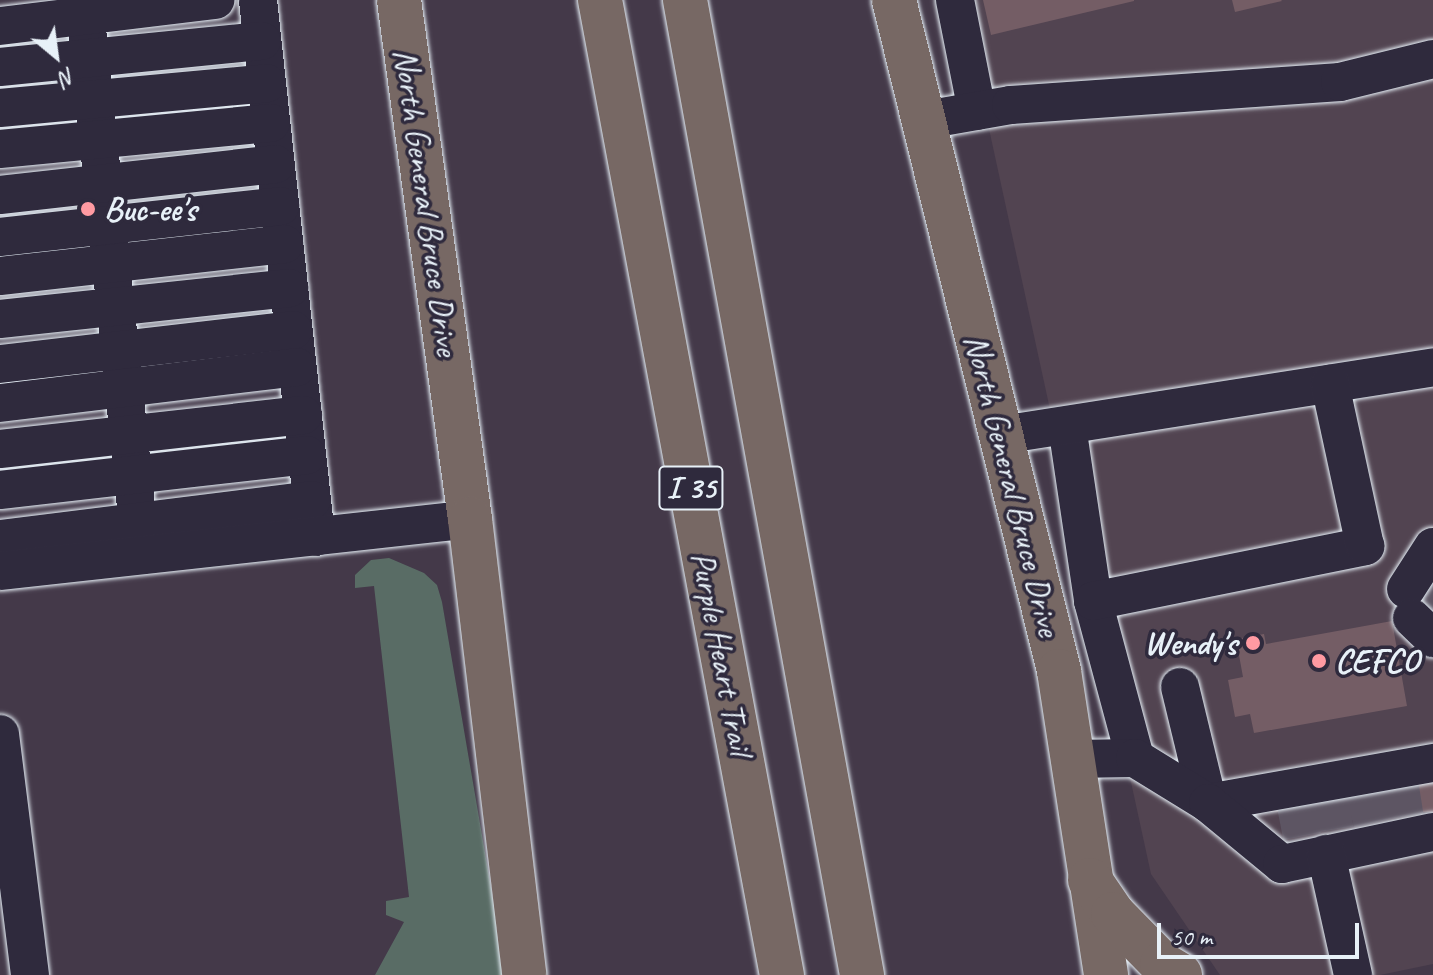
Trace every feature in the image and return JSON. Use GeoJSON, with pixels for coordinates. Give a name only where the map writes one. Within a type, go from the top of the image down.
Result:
{"type":"FeatureCollection","features":[{"type":"Feature","properties":{"kind":"main road","name":"North General Bruce Drive"},"geometry":{"type":"LineString","coordinates":[[399,0],[470,519],[524,975]]}},
{"type":"Feature","properties":{"kind":"main road","name":"Purple Heart Trail"},"geometry":{"type":"LineString","coordinates":[[600,0],[782,975]]}},
{"type":"Feature","properties":{"kind":"main road","name":"I 35"},"geometry":{"type":"LineString","coordinates":[[685,0],[862,975]]}},
{"type":"Feature","properties":{"kind":"main road","name":"North General Bruce Drive"},"geometry":{"type":"LineString","coordinates":[[894,0],[1059,671],[1106,975]]}},
{"type":"Feature","properties":{"kind":"main road"},"geometry":{"type":"LineString","coordinates":[[1090,880],[1113,914],[1162,964],[1180,975]]}},
{"type":"Feature","properties":{"kind":"lane"},"geometry":{"type":"LineString","coordinates":[[0,26],[85,8],[215,0]]}},
{"type":"Feature","properties":{"kind":"lane"},"geometry":{"type":"LineString","coordinates":[[258,0],[316,537]]}},
{"type":"Feature","properties":{"kind":"lane"},"geometry":{"type":"LineString","coordinates":[[955,0],[977,111]]}},
{"type":"Feature","properties":{"kind":"lane"},"geometry":{"type":"LineString","coordinates":[[85,8],[140,538]]}},
{"type":"Feature","properties":{"kind":"lane"},"geometry":{"type":"LineString","coordinates":[[0,67],[262,41]]}},
{"type":"Feature","properties":{"kind":"lane"},"geometry":{"type":"LineString","coordinates":[[925,120],[1011,105],[1340,82],[1433,59]]}},
{"type":"Feature","properties":{"kind":"lane"},"geometry":{"type":"LineString","coordinates":[[0,108],[267,83]]}},
{"type":"Feature","properties":{"kind":"lane"},"geometry":{"type":"LineString","coordinates":[[0,149],[271,123]]}},
{"type":"Feature","properties":{"kind":"lane"},"geometry":{"type":"LineString","coordinates":[[0,195],[275,164]]}},
{"type":"Feature","properties":{"kind":"lane"},"geometry":{"type":"LineString","coordinates":[[0,237],[280,206]]}},
{"type":"Feature","properties":{"kind":"lane"},"geometry":{"type":"LineString","coordinates":[[0,276],[284,244]]}},
{"type":"Feature","properties":{"kind":"lane"},"geometry":{"type":"LineString","coordinates":[[0,319],[289,288]]}},
{"type":"Feature","properties":{"kind":"lane"},"geometry":{"type":"LineString","coordinates":[[0,364],[293,330]]}},
{"type":"Feature","properties":{"kind":"lane"},"geometry":{"type":"LineString","coordinates":[[0,403],[297,367]]}},
{"type":"Feature","properties":{"kind":"lane"},"geometry":{"type":"LineString","coordinates":[[1001,435],[1433,367]]}},
{"type":"Feature","properties":{"kind":"lane"},"geometry":{"type":"LineString","coordinates":[[1093,601],[1365,546],[1330,384]]}},
{"type":"Feature","properties":{"kind":"lane"},"geometry":{"type":"LineString","coordinates":[[0,449],[303,415]]}},
{"type":"Feature","properties":{"kind":"lane"},"geometry":{"type":"LineString","coordinates":[[1067,426],[1093,601],[1135,758]]}},
{"type":"Feature","properties":{"kind":"lane"},"geometry":{"type":"LineString","coordinates":[[0,490],[307,455]]}},
{"type":"Feature","properties":{"kind":"lane"},"geometry":{"type":"LineString","coordinates":[[0,571],[312,500]]}},
{"type":"Feature","properties":{"kind":"lane"},"geometry":{"type":"LineString","coordinates":[[0,539],[316,537],[470,519]]}},
{"type":"Feature","properties":{"kind":"lane"},"geometry":{"type":"LineString","coordinates":[[1425,604],[1433,547]]}},
{"type":"Feature","properties":{"kind":"lane"},"geometry":{"type":"LineString","coordinates":[[1180,687],[1208,803]]}},
{"type":"Feature","properties":{"kind":"lane"},"geometry":{"type":"LineString","coordinates":[[0,734],[30,975]]}},
{"type":"Feature","properties":{"kind":"lane"},"geometry":{"type":"LineString","coordinates":[[1071,759],[1135,758],[1208,803],[1282,864],[1358,812]]}},
{"type":"Feature","properties":{"kind":"lane"},"geometry":{"type":"LineString","coordinates":[[1208,803],[1358,812]]}},
{"type":"Feature","properties":{"kind":"lane"},"geometry":{"type":"LineString","coordinates":[[1353,975],[1358,812]]}},
{"type":"Feature","properties":{"kind":"shaded area"},"geometry":{"type":"Polygon","coordinates":[[[961,0],[1433,0],[1433,964],[1380,975],[1220,975],[1151,874],[961,0]]]}},
{"type":"Feature","properties":{"kind":"green space"},"geometry":{"type":"Polygon","coordinates":[[[389,558],[424,573],[437,585],[442,602],[506,975],[375,975],[404,922],[386,915],[386,901],[409,897],[374,586],[355,588],[355,575],[371,560],[389,558]]]}},
{"type":"Feature","properties":{"kind":"building"},"geometry":{"type":"Polygon","coordinates":[[[983,0],[1134,0],[1134,1],[991,35],[983,0]]]}},
{"type":"Feature","properties":{"kind":"building"},"geometry":{"type":"Polygon","coordinates":[[[1232,0],[1281,0],[1282,1],[1235,12],[1232,0]]]}},
{"type":"Feature","properties":{"kind":"building"},"geometry":{"type":"Polygon","coordinates":[[[1433,584],[1433,614],[1396,591],[1433,584]]]}},
{"type":"Feature","properties":{"kind":"building","name":"CEFCO"},"geometry":{"type":"Polygon","coordinates":[[[1392,621],[1407,706],[1254,733],[1250,714],[1235,717],[1228,680],[1243,677],[1236,639],[1264,634],[1266,644],[1392,621]]]}},
{"type":"Feature","properties":{"kind":"building"},"geometry":{"type":"Polygon","coordinates":[[[1269,775],[1433,775],[1433,812],[1269,812],[1269,775]]]}},
{"type":"Feature","properties":{"kind":"tunnel"},"geometry":{"type":"LineString","coordinates":[[1426,585],[1432,615]]}},
{"type":"Feature","properties":{"kind":"tunnel"},"geometry":{"type":"LineString","coordinates":[[1399,781],[1405,817]]}},
{"type":"Feature","properties":{"kind":"tunnel"},"geometry":{"type":"LineString","coordinates":[[1364,787],[1372,823]]}},
{"type":"Feature","properties":{"kind":"tunnel"},"geometry":{"type":"LineString","coordinates":[[1329,794],[1335,830]]}},
{"type":"Feature","properties":{"kind":"tunnel"},"geometry":{"type":"LineString","coordinates":[[1295,800],[1302,836]]}},
{"type":"Feature","properties":{"kind":"place","name":"Buc-ee's"},"geometry":{"type":"Point","coordinates":[88,209]}},
{"type":"Feature","properties":{"kind":"place","name":"Wendy's"},"geometry":{"type":"Point","coordinates":[1253,643]}},
{"type":"Feature","properties":{"kind":"place","name":"CEFCO"},"geometry":{"type":"Point","coordinates":[1319,661]}}]}
